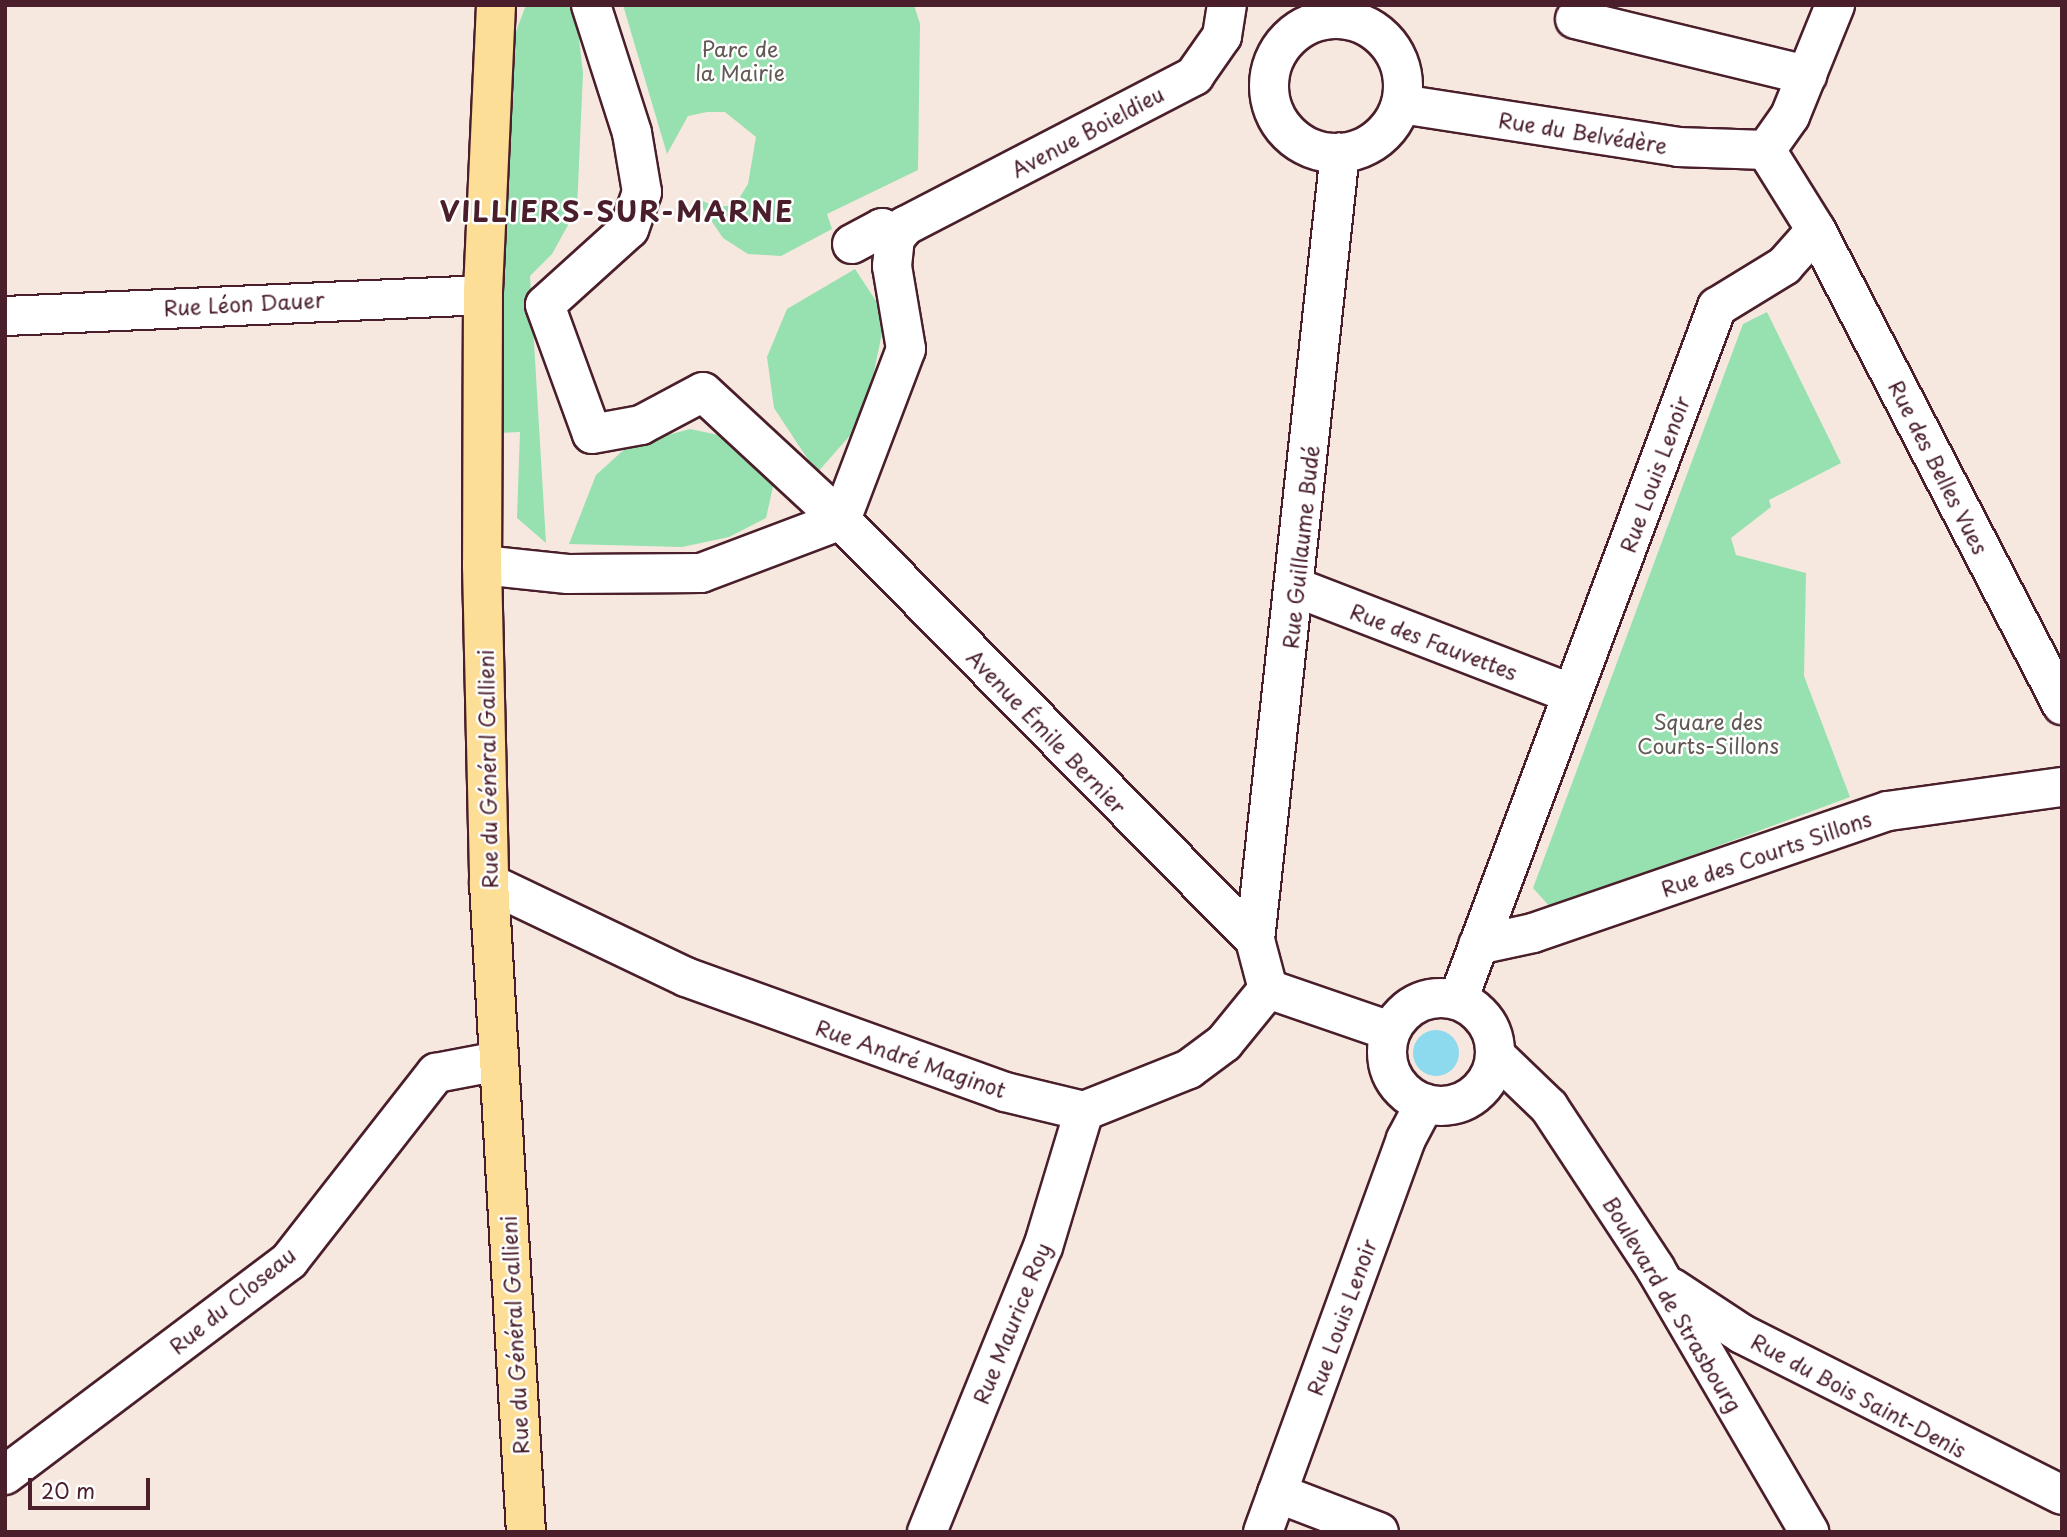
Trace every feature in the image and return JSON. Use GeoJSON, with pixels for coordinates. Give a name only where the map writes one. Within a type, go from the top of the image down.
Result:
{"type":"FeatureCollection","features":[{"type":"Feature","properties":{"kind":"main road","name":"Rue du Général Gallieni"},"geometry":{"type":"LineString","coordinates":[[496,5],[483,295],[482,565],[489,883],[526,1532]]}},
{"type":"Feature","properties":{"kind":"street","name":"Avenue Émile Bernier"},"geometry":{"type":"LineString","coordinates":[[591,5],[632,133],[642,192],[629,229],[545,305],[592,434],[641,425],[703,392],[841,520],[1255,940]]}},
{"type":"Feature","properties":{"kind":"street"},"geometry":{"type":"LineString","coordinates":[[1816,230],[1766,150],[1790,116],[1835,5]]}},
{"type":"Feature","properties":{"kind":"street"},"geometry":{"type":"LineString","coordinates":[[1355,13],[1389,44],[1404,83],[1401,104],[1379,139],[1340,153],[1299,143],[1284,128],[1269,89],[1275,60],[1294,34],[1312,23],[1355,13]]}},
{"type":"Feature","properties":{"kind":"street"},"geometry":{"type":"LineString","coordinates":[[1575,19],[1807,75]]}},
{"type":"Feature","properties":{"kind":"street"},"geometry":{"type":"LineString","coordinates":[[1225,21],[1275,60]]}},
{"type":"Feature","properties":{"kind":"street","name":"Avenue Boieldieu"},"geometry":{"type":"LineString","coordinates":[[895,238],[937,210],[1194,76],[1225,21]]}},
{"type":"Feature","properties":{"kind":"street","name":"Rue du Belvédère"},"geometry":{"type":"LineString","coordinates":[[1401,104],[1678,147],[1766,150]]}},
{"type":"Feature","properties":{"kind":"street","name":"Rue Guillaume Budé"},"geometry":{"type":"LineString","coordinates":[[1255,940],[1340,153]]}},
{"type":"Feature","properties":{"kind":"street"},"geometry":{"type":"LineString","coordinates":[[482,565],[568,574],[701,573],[841,520],[906,349],[892,266],[895,238],[882,228],[852,244]]}},
{"type":"Feature","properties":{"kind":"street","name":"Rue Louis Lenoir"},"geometry":{"type":"LineString","coordinates":[[1467,1004],[1478,945],[1717,307],[1784,266],[1816,230]]}},
{"type":"Feature","properties":{"kind":"street","name":"Rue des Belles Vues"},"geometry":{"type":"LineString","coordinates":[[1816,230],[2062,705]]}},
{"type":"Feature","properties":{"kind":"street","name":"Rue Léon Dauer"},"geometry":{"type":"LineString","coordinates":[[5,316],[483,295]]}},
{"type":"Feature","properties":{"kind":"street","name":"Rue des Fauvettes"},"geometry":{"type":"LineString","coordinates":[[1295,587],[1572,694]]}},
{"type":"Feature","properties":{"kind":"street","name":"Rue des Courts Sillons"},"geometry":{"type":"LineString","coordinates":[[1478,945],[1533,933],[1888,811],[2062,787]]}},
{"type":"Feature","properties":{"kind":"street","name":"Rue André Maginot"},"geometry":{"type":"LineString","coordinates":[[489,883],[686,977],[1005,1092],[1084,1111]]}},
{"type":"Feature","properties":{"kind":"street"},"geometry":{"type":"LineString","coordinates":[[1467,1004],[1490,962],[1533,933]]}},
{"type":"Feature","properties":{"kind":"street"},"geometry":{"type":"LineString","coordinates":[[1255,940],[1268,989]]}},
{"type":"Feature","properties":{"kind":"street"},"geometry":{"type":"LineString","coordinates":[[1084,1111],[1189,1069],[1224,1043],[1268,989]]}},
{"type":"Feature","properties":{"kind":"street"},"geometry":{"type":"LineString","coordinates":[[1268,989],[1390,1031]]}},
{"type":"Feature","properties":{"kind":"street"},"geometry":{"type":"LineString","coordinates":[[1426,999],[1467,1004],[1494,1038],[1491,1069],[1459,1103],[1425,1104],[1402,1090],[1388,1067],[1390,1031],[1410,1006],[1426,999]]}},
{"type":"Feature","properties":{"kind":"street","name":"Rue du Closeau"},"geometry":{"type":"LineString","coordinates":[[5,1475],[289,1261],[436,1073],[499,1061]]}},
{"type":"Feature","properties":{"kind":"street","name":"Boulevard de Strasbourg"},"geometry":{"type":"LineString","coordinates":[[1491,1069],[1524,1086],[1549,1107],[1663,1281],[1809,1532]]}},
{"type":"Feature","properties":{"kind":"street","name":"Rue Louis Lenoir"},"geometry":{"type":"LineString","coordinates":[[1263,1531],[1406,1139],[1425,1104]]}},
{"type":"Feature","properties":{"kind":"street","name":"Rue Maurice Roy"},"geometry":{"type":"LineString","coordinates":[[927,1532],[1043,1247],[1084,1111]]}},
{"type":"Feature","properties":{"kind":"street","name":"Rue du Bois Saint-Denis"},"geometry":{"type":"LineString","coordinates":[[1663,1281],[1742,1334],[2062,1495]]}},
{"type":"Feature","properties":{"kind":"street"},"geometry":{"type":"LineString","coordinates":[[1277,1493],[1379,1532]]}},
{"type":"Feature","properties":{"kind":"green space"},"geometry":{"type":"Polygon","coordinates":[[[526,5],[575,5],[583,73],[577,209],[552,254],[530,276],[546,543],[517,518],[520,432],[500,433],[509,50],[526,5]]]}},
{"type":"Feature","properties":{"kind":"green space","name":"Parc de la Mairie"},"geometry":{"type":"Polygon","coordinates":[[[623,5],[914,5],[920,24],[918,170],[827,214],[832,229],[781,256],[748,254],[723,238],[696,198],[716,207],[735,205],[748,184],[756,137],[725,112],[707,112],[688,116],[667,154],[623,5]]]}},
{"type":"Feature","properties":{"kind":"green space"},"geometry":{"type":"Polygon","coordinates":[[[855,269],[876,301],[883,328],[870,391],[853,432],[817,473],[774,408],[767,357],[787,309],[855,269]]]}},
{"type":"Feature","properties":{"kind":"green space","name":"Square des Courts-Sillons"},"geometry":{"type":"Polygon","coordinates":[[[1767,312],[1841,463],[1769,500],[1771,507],[1731,538],[1736,555],[1806,573],[1804,676],[1850,797],[1551,908],[1533,888],[1743,324],[1767,312]]]}},
{"type":"Feature","properties":{"kind":"green space"},"geometry":{"type":"Polygon","coordinates":[[[690,429],[723,436],[774,482],[766,518],[729,537],[682,547],[569,544],[596,475],[628,446],[690,429]]]}},
{"type":"Feature","properties":{"kind":"water"},"geometry":{"type":"Polygon","coordinates":[[[1436,1030],[1452,1037],[1459,1053],[1452,1069],[1436,1076],[1420,1069],[1413,1053],[1420,1037],[1436,1030]]]}},
{"type":"Feature","properties":{"kind":"district","name":"VILLIERS-SUR-MARNE"},"geometry":{"type":"Point","coordinates":[617,211]}}]}
